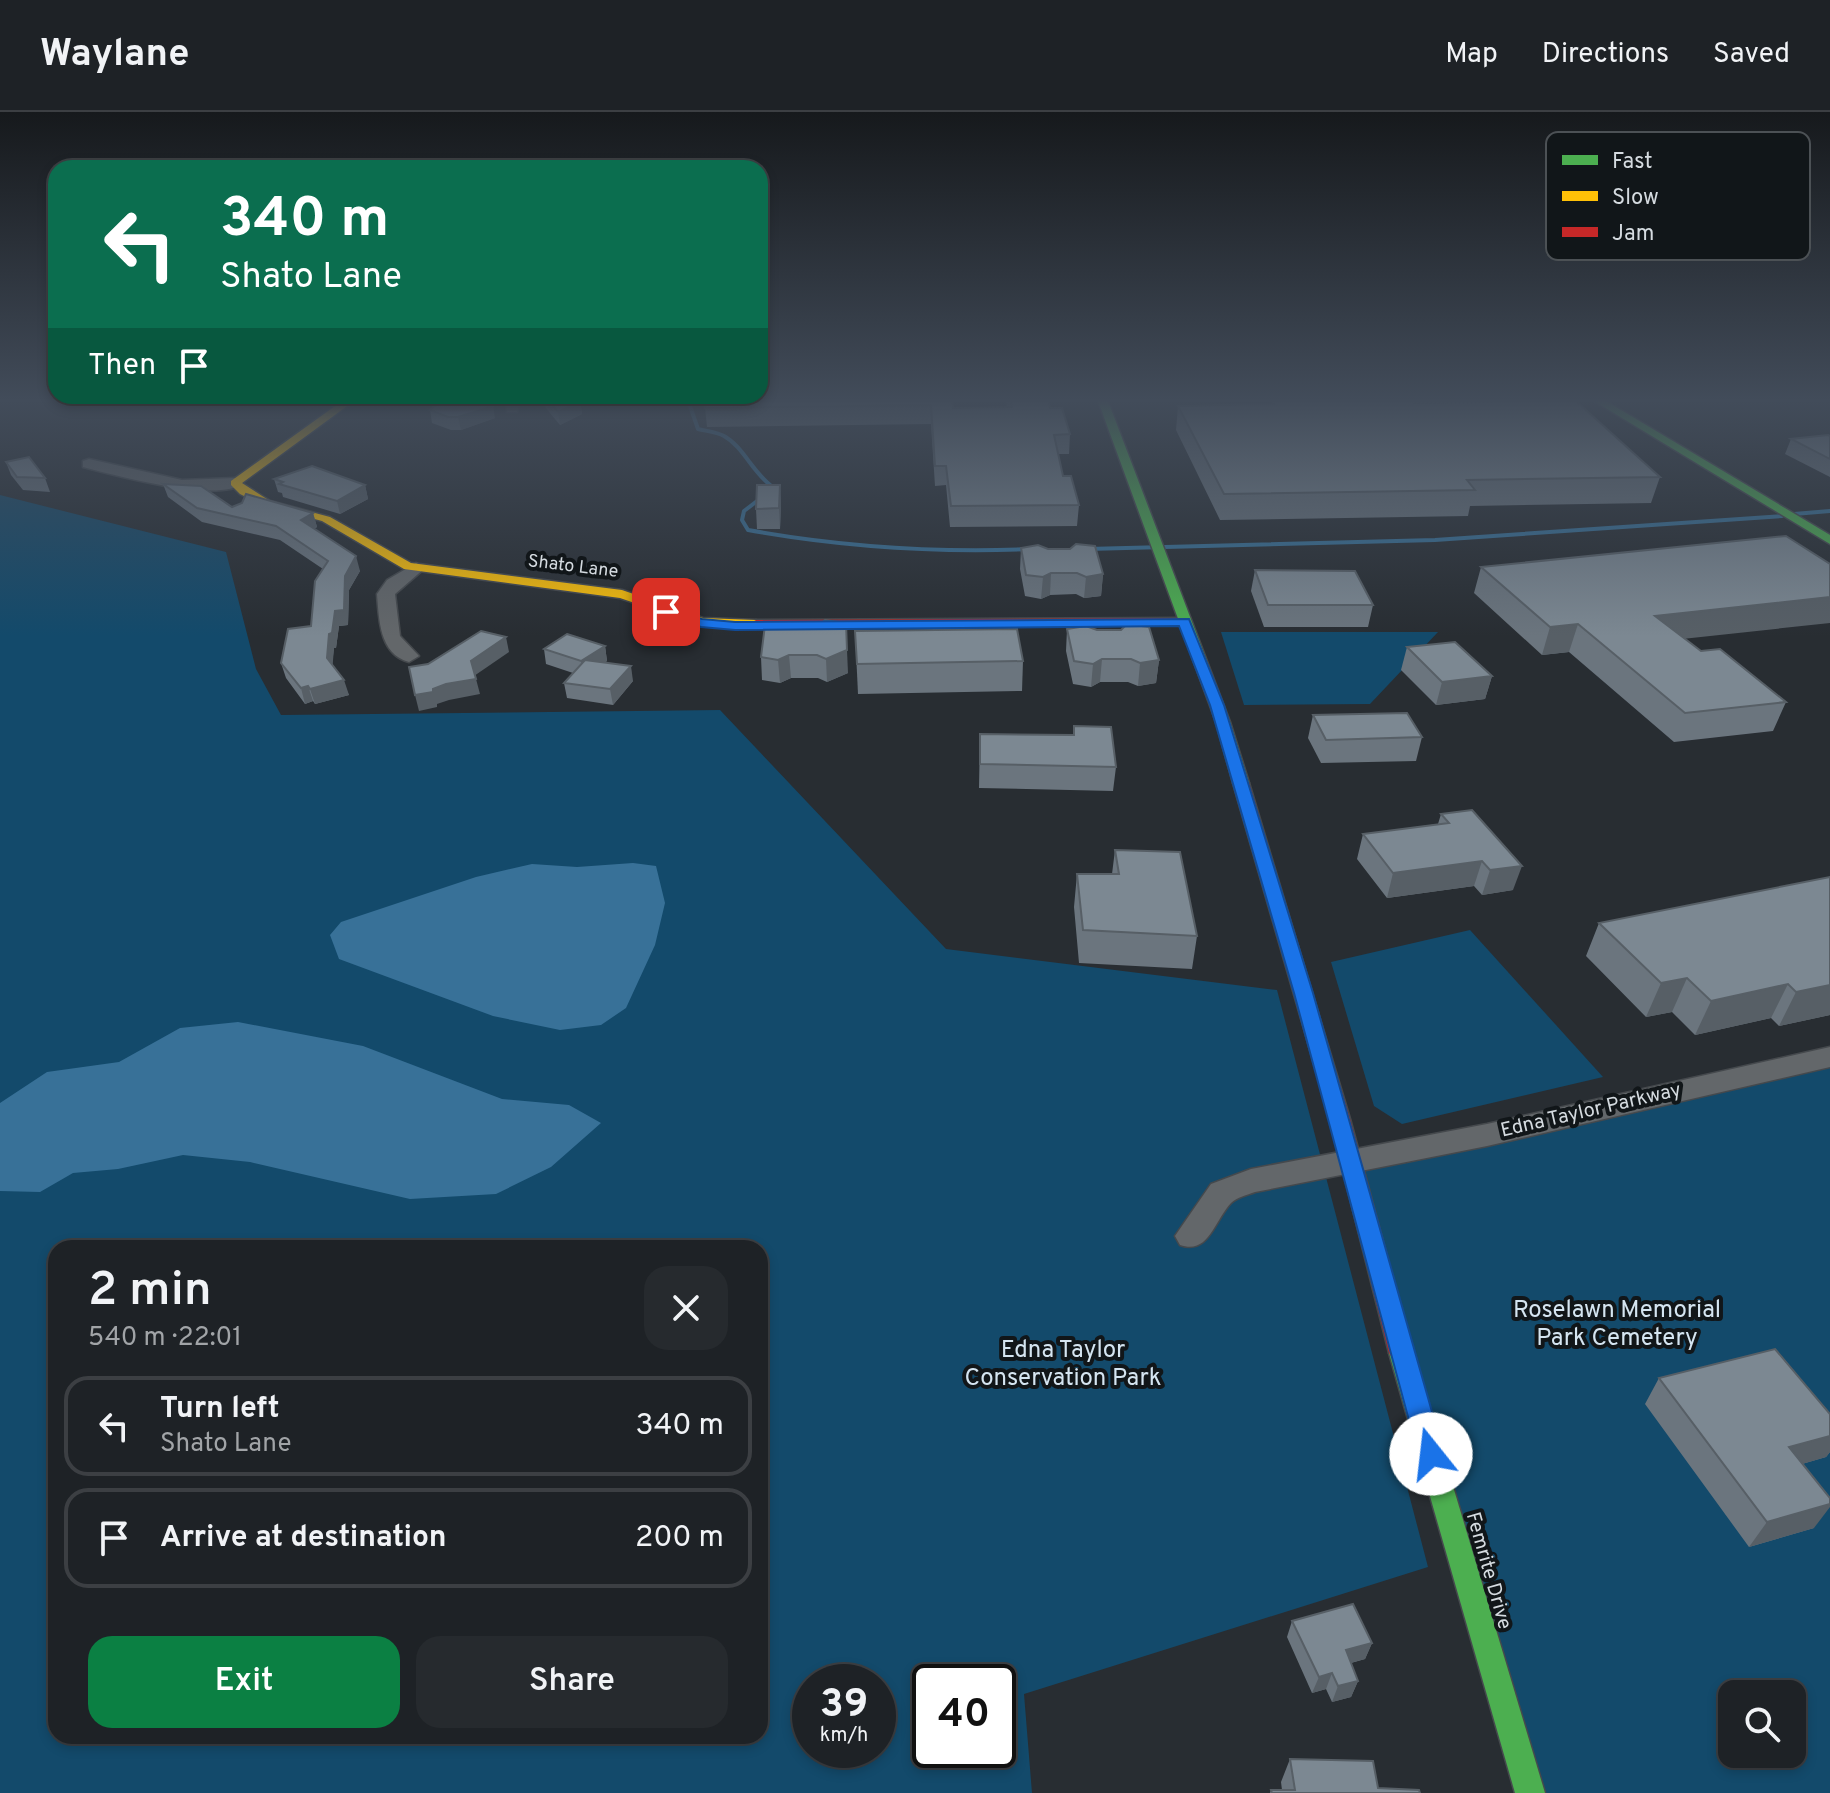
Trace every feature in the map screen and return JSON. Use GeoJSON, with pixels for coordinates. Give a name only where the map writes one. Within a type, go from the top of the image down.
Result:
{"type":"FeatureCollection","features":[{"type":"Feature","properties":{"kind":"street"},"geometry":{"type":"LineString","coordinates":[[157,479],[182,485],[235,483],[240,479]]}},
{"type":"Feature","properties":{"kind":"street","name":"Femrite Drive"},"geometry":{"type":"LineString","coordinates":[[1132,479],[1223,722],[1352,1161],[1383,1290],[1530,1793]]}},
{"type":"Feature","properties":{"kind":"street"},"geometry":{"type":"LineString","coordinates":[[1729,479],[1830,540]]}},
{"type":"Feature","properties":{"kind":"street"},"geometry":{"type":"LineString","coordinates":[[1765,479],[1793,496]]}},
{"type":"Feature","properties":{"kind":"street","name":"Shato Lane"},"geometry":{"type":"LineString","coordinates":[[235,483],[251,500],[328,519],[378,553],[416,568],[622,594],[649,601],[687,620],[735,626],[1184,622]]}},
{"type":"Feature","properties":{"kind":"street"},"geometry":{"type":"LineString","coordinates":[[409,656],[391,637],[386,594],[393,584],[416,568]]}},
{"type":"Feature","properties":{"kind":"street","name":"Edna Taylor Parkway"},"geometry":{"type":"LineString","coordinates":[[1191,1236],[1222,1192],[1251,1181],[1487,1135],[1830,1057]]}},
{"type":"Feature","properties":{"kind":"green space","name":"Edna Taylor Conservation Park"},"geometry":{"type":"Polygon","coordinates":[[[0,495],[226,552],[256,669],[281,715],[720,710],[946,949],[1277,990],[1428,1567],[1024,1694],[1032,1793],[0,1793],[0,495]]]}},
{"type":"Feature","properties":{"kind":"green space"},"geometry":{"type":"Polygon","coordinates":[[[1221,632],[1438,632],[1370,704],[1244,705],[1221,632]]]}},
{"type":"Feature","properties":{"kind":"green space"},"geometry":{"type":"Polygon","coordinates":[[[1470,930],[1603,1077],[1402,1124],[1374,1106],[1331,962],[1470,930]]]}},
{"type":"Feature","properties":{"kind":"green space","name":"Roselawn Memorial Park Cemetery"},"geometry":{"type":"Polygon","coordinates":[[[1830,1057],[1830,1793],[1530,1793],[1352,1161],[1830,1057]]]}},
{"type":"Feature","properties":{"kind":"shaded area"},"geometry":{"type":"Polygon","coordinates":[[[633,863],[656,866],[665,903],[655,945],[626,1008],[601,1025],[560,1030],[493,1016],[339,959],[330,935],[341,922],[476,877],[532,864],[577,867],[633,863]]]}},
{"type":"Feature","properties":{"kind":"shaded area"},"geometry":{"type":"Polygon","coordinates":[[[238,1022],[363,1046],[502,1099],[569,1105],[601,1123],[551,1167],[496,1194],[410,1199],[250,1162],[183,1155],[118,1169],[73,1173],[40,1192],[0,1191],[0,1103],[47,1072],[119,1062],[180,1028],[238,1022]]]}},
{"type":"Feature","properties":{"kind":"building"},"geometry":{"type":"Polygon","coordinates":[[[275,479],[350,479],[365,485],[337,501],[279,484],[283,482],[275,479]]]}},
{"type":"Feature","properties":{"kind":"building"},"geometry":{"type":"Polygon","coordinates":[[[948,479],[1072,479],[1079,505],[951,506],[948,479]]]}},
{"type":"Feature","properties":{"kind":"building"},"geometry":{"type":"Polygon","coordinates":[[[1216,479],[1503,479],[1467,480],[1475,490],[1224,494],[1216,479]]]}},
{"type":"Feature","properties":{"kind":"building"},"geometry":{"type":"Polygon","coordinates":[[[163,484],[201,486],[232,507],[242,503],[246,494],[313,513],[301,520],[356,556],[345,576],[344,610],[335,611],[332,633],[329,634],[327,658],[344,680],[310,689],[308,686],[301,688],[281,663],[288,629],[311,626],[315,581],[328,561],[276,526],[197,508],[163,484]]]}},
{"type":"Feature","properties":{"kind":"building"},"geometry":{"type":"Polygon","coordinates":[[[757,485],[780,485],[779,508],[756,509],[757,485]]]}},
{"type":"Feature","properties":{"kind":"building"},"geometry":{"type":"Polygon","coordinates":[[[1786,536],[1830,564],[1830,597],[1655,616],[1701,651],[1720,649],[1786,702],[1685,713],[1578,624],[1550,627],[1481,567],[1786,536]]]}},
{"type":"Feature","properties":{"kind":"building"},"geometry":{"type":"Polygon","coordinates":[[[1076,544],[1095,546],[1103,574],[1086,577],[1077,573],[1051,573],[1043,577],[1026,575],[1021,548],[1038,545],[1048,549],[1070,549],[1076,544]]]}},
{"type":"Feature","properties":{"kind":"building"},"geometry":{"type":"Polygon","coordinates":[[[1255,570],[1355,571],[1373,605],[1268,605],[1255,570]]]}},
{"type":"Feature","properties":{"kind":"building"},"geometry":{"type":"Polygon","coordinates":[[[825,620],[846,623],[847,650],[826,659],[817,655],[789,655],[778,660],[761,657],[765,625],[784,622],[793,626],[818,626],[825,620]]]}},
{"type":"Feature","properties":{"kind":"building"},"geometry":{"type":"Polygon","coordinates":[[[1127,624],[1149,627],[1159,660],[1140,663],[1131,659],[1102,659],[1093,664],[1074,661],[1067,629],[1086,626],[1097,630],[1121,630],[1127,624]]]}},
{"type":"Feature","properties":{"kind":"building"},"geometry":{"type":"Polygon","coordinates":[[[1017,629],[1023,661],[857,664],[855,631],[1017,629]]]}},
{"type":"Feature","properties":{"kind":"building"},"geometry":{"type":"Polygon","coordinates":[[[481,631],[506,637],[471,661],[476,679],[446,684],[433,689],[433,692],[415,695],[409,667],[428,664],[481,631]]]}},
{"type":"Feature","properties":{"kind":"building"},"geometry":{"type":"Polygon","coordinates":[[[567,634],[605,646],[581,661],[544,649],[567,634]]]}},
{"type":"Feature","properties":{"kind":"building"},"geometry":{"type":"Polygon","coordinates":[[[1455,642],[1492,676],[1442,682],[1407,647],[1455,642]]]}},
{"type":"Feature","properties":{"kind":"building"},"geometry":{"type":"Polygon","coordinates":[[[585,660],[631,666],[610,689],[564,683],[585,660]]]}},
{"type":"Feature","properties":{"kind":"building"},"geometry":{"type":"Polygon","coordinates":[[[1407,713],[1422,737],[1326,740],[1313,715],[1407,713]]]}},
{"type":"Feature","properties":{"kind":"building"},"geometry":{"type":"Polygon","coordinates":[[[1074,726],[1111,727],[1116,767],[980,764],[980,734],[1074,735],[1074,726]]]}},
{"type":"Feature","properties":{"kind":"building"},"geometry":{"type":"Polygon","coordinates":[[[1472,810],[1522,866],[1490,870],[1482,861],[1393,873],[1363,834],[1449,823],[1441,814],[1472,810]]]}},
{"type":"Feature","properties":{"kind":"building"},"geometry":{"type":"Polygon","coordinates":[[[1115,850],[1180,852],[1197,936],[1083,930],[1077,874],[1119,874],[1115,850]]]}},
{"type":"Feature","properties":{"kind":"building"},"geometry":{"type":"Polygon","coordinates":[[[1830,877],[1830,985],[1796,992],[1788,984],[1711,1001],[1687,978],[1661,983],[1599,923],[1830,877]]]}},
{"type":"Feature","properties":{"kind":"building"},"geometry":{"type":"Polygon","coordinates":[[[1775,1349],[1830,1414],[1830,1436],[1789,1447],[1830,1498],[1830,1504],[1767,1522],[1659,1378],[1775,1349]]]}},
{"type":"Feature","properties":{"kind":"building"},"geometry":{"type":"Polygon","coordinates":[[[1353,1604],[1372,1643],[1346,1650],[1358,1681],[1338,1686],[1332,1673],[1319,1677],[1292,1621],[1353,1604]]]}},
{"type":"Feature","properties":{"kind":"building"},"geometry":{"type":"Polygon","coordinates":[[[1290,1759],[1373,1761],[1378,1788],[1419,1790],[1420,1793],[1272,1793],[1271,1790],[1295,1790],[1290,1759]]]}},
{"type":"Feature","properties":{"kind":"waterway"},"geometry":{"type":"LineString","coordinates":[[764,479],[774,488]]}},
{"type":"Feature","properties":{"kind":"waterway"},"geometry":{"type":"LineString","coordinates":[[761,498],[744,511],[742,520],[748,530],[819,541],[889,547],[1031,549]]}},
{"type":"Feature","properties":{"kind":"waterway"},"geometry":{"type":"LineString","coordinates":[[1794,514],[1830,511]]}},
{"type":"Feature","properties":{"kind":"waterway"},"geometry":{"type":"LineString","coordinates":[[1087,549],[1435,540],[1782,516]]}},
{"type":"Feature","properties":{"kind":"traffic: fast"},"geometry":{"type":"LineString","coordinates":[[1132,479],[1223,722],[1241,783]]}},
{"type":"Feature","properties":{"kind":"traffic: fast"},"geometry":{"type":"LineString","coordinates":[[1729,479],[1830,540]]}},
{"type":"Feature","properties":{"kind":"traffic: fast"},"geometry":{"type":"LineString","coordinates":[[1401,1353],[1530,1793]]}},
{"type":"Feature","properties":{"kind":"traffic: slow"},"geometry":{"type":"LineString","coordinates":[[240,479],[235,483],[244,492],[266,503],[326,519],[408,566],[622,594],[702,622],[756,624]]}},
{"type":"Feature","properties":{"kind":"traffic: jam"},"geometry":{"type":"LineString","coordinates":[[756,624],[1184,622]]}},
{"type":"Feature","properties":{"kind":"traffic: jam"},"geometry":{"type":"LineString","coordinates":[[1241,783],[1340,1119],[1401,1353]]}},
{"type":"Feature","properties":{"kind":"route"},"geometry":{"type":"LineString","coordinates":[[666,612],[701,623],[735,626],[1184,622],[1217,705],[1303,993],[1431,1454]]}}]}
